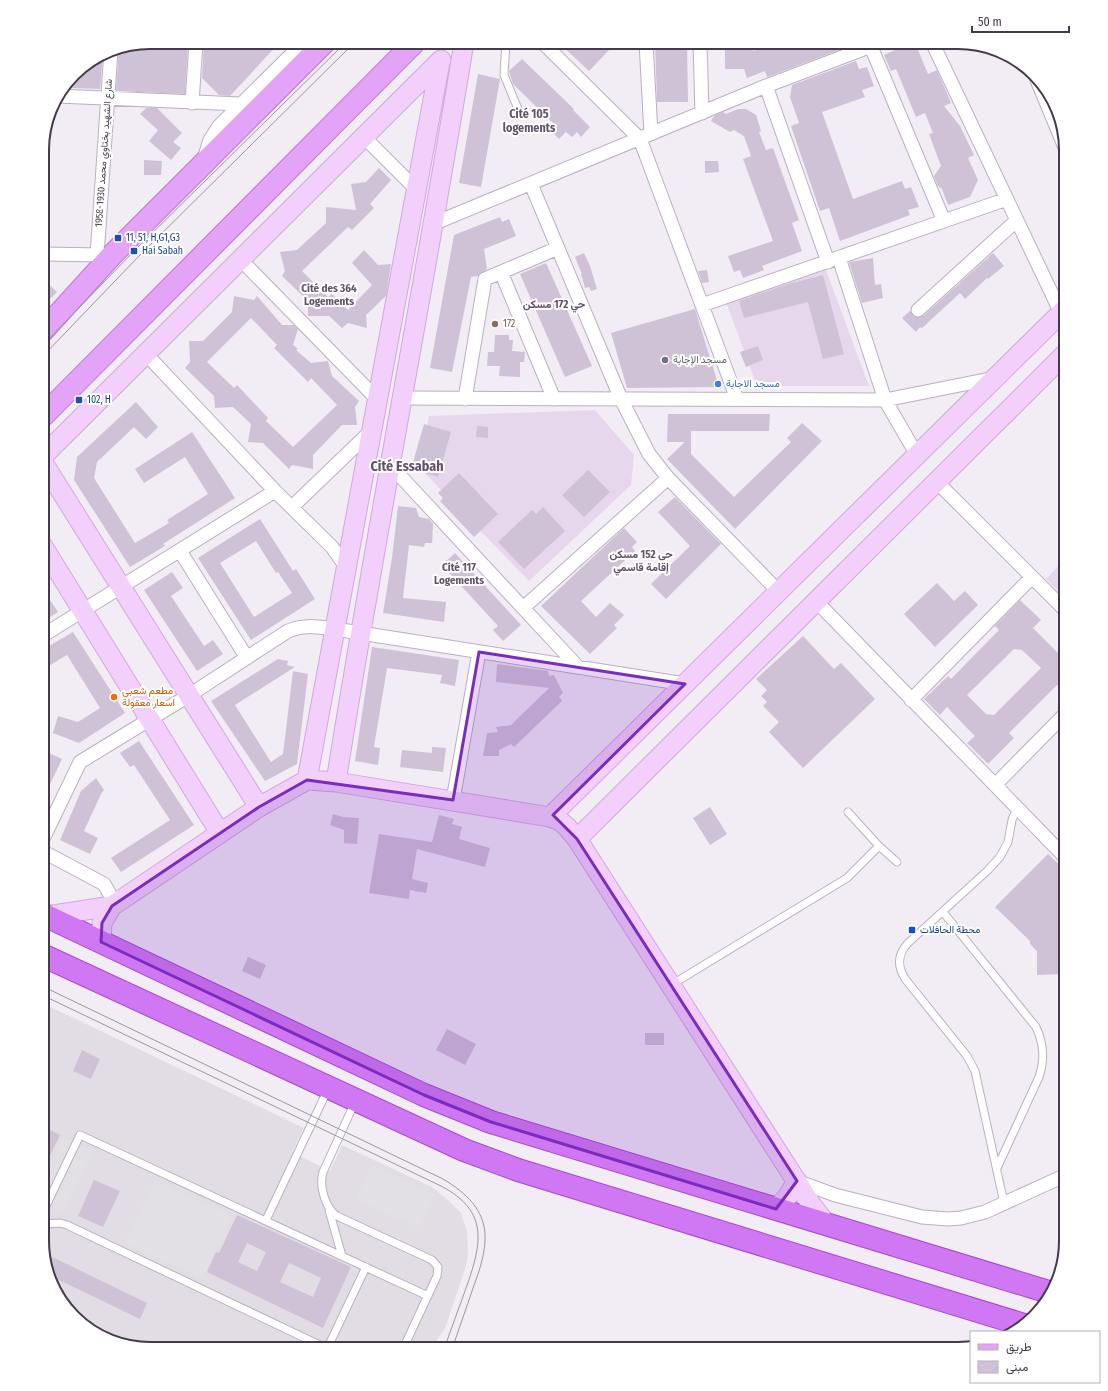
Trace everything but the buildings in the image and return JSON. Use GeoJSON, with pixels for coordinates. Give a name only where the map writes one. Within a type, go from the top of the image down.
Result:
{"type":"FeatureCollection","features":[{"type":"Feature","properties":{"kind":"highway"},"geometry":{"type":"LineString","coordinates":[[49,917],[424,1095],[491,1122],[1046,1291]]}},
{"type":"Feature","properties":{"kind":"highway"},"geometry":{"type":"LineString","coordinates":[[49,958],[355,1102],[464,1150],[518,1170],[950,1304],[1017,1323]]}},
{"type":"Feature","properties":{"kind":"highway"},"geometry":{"type":"LineString","coordinates":[[1030,1286],[1048,1285]]}},
{"type":"Feature","properties":{"kind":"highway"},"geometry":{"type":"LineString","coordinates":[[950,1304],[1009,1328]]}},
{"type":"Feature","properties":{"kind":"main road"},"geometry":{"type":"LineString","coordinates":[[49,323],[104,255],[204,163],[318,49]]}},
{"type":"Feature","properties":{"kind":"main road"},"geometry":{"type":"LineString","coordinates":[[49,410],[408,49]]}},
{"type":"Feature","properties":{"kind":"street"},"geometry":{"type":"LineString","coordinates":[[192,103],[196,49]]}},
{"type":"Feature","properties":{"kind":"street"},"geometry":{"type":"LineString","coordinates":[[204,163],[210,140],[219,126],[297,49]]}},
{"type":"Feature","properties":{"kind":"street"},"geometry":{"type":"LineString","coordinates":[[49,450],[453,49]]}},
{"type":"Feature","properties":{"kind":"street"},"geometry":{"type":"LineString","coordinates":[[336,782],[360,633],[434,223],[463,49]]}},
{"type":"Feature","properties":{"kind":"street"},"geometry":{"type":"LineString","coordinates":[[550,49],[646,137]]}},
{"type":"Feature","properties":{"kind":"street"},"geometry":{"type":"LineString","coordinates":[[644,49],[646,137],[702,305],[737,399]]}},
{"type":"Feature","properties":{"kind":"street"},"geometry":{"type":"LineString","coordinates":[[700,49],[702,113]]}},
{"type":"Feature","properties":{"kind":"street"},"geometry":{"type":"LineString","coordinates":[[434,223],[646,137],[766,86],[861,49]]}},
{"type":"Feature","properties":{"kind":"street"},"geometry":{"type":"LineString","coordinates":[[876,49],[944,221]]}},
{"type":"Feature","properties":{"kind":"street"},"geometry":{"type":"LineString","coordinates":[[935,49],[1017,220],[1059,300]]}},
{"type":"Feature","properties":{"kind":"street","name":"شارع الشهيد بختاوي محمد 1930-1958"},"geometry":{"type":"LineString","coordinates":[[104,255],[111,57]]}},
{"type":"Feature","properties":{"kind":"street"},"geometry":{"type":"LineString","coordinates":[[307,780],[440,62]]}},
{"type":"Feature","properties":{"kind":"street"},"geometry":{"type":"LineString","coordinates":[[766,86],[885,400],[917,455]]}},
{"type":"Feature","properties":{"kind":"street"},"geometry":{"type":"LineString","coordinates":[[65,96],[240,104]]}},
{"type":"Feature","properties":{"kind":"street"},"geometry":{"type":"LineString","coordinates":[[1046,100],[1055,124]]}},
{"type":"Feature","properties":{"kind":"street"},"geometry":{"type":"LineString","coordinates":[[364,137],[416,189]]}},
{"type":"Feature","properties":{"kind":"street"},"geometry":{"type":"LineString","coordinates":[[531,184],[621,399],[649,454],[668,478],[779,592]]}},
{"type":"Feature","properties":{"kind":"street"},"geometry":{"type":"LineString","coordinates":[[702,305],[1007,199]]}},
{"type":"Feature","properties":{"kind":"street"},"geometry":{"type":"LineString","coordinates":[[918,310],[1017,220]]}},
{"type":"Feature","properties":{"kind":"street"},"geometry":{"type":"LineString","coordinates":[[465,398],[485,279],[558,248]]}},
{"type":"Feature","properties":{"kind":"street"},"geometry":{"type":"LineString","coordinates":[[49,254],[104,255]]}},
{"type":"Feature","properties":{"kind":"street"},"geometry":{"type":"LineString","coordinates":[[241,260],[377,399]]}},
{"type":"Feature","properties":{"kind":"street"},"geometry":{"type":"LineString","coordinates":[[502,272],[554,399]]}},
{"type":"Feature","properties":{"kind":"street"},"geometry":{"type":"LineString","coordinates":[[550,817],[1059,315]]}},
{"type":"Feature","properties":{"kind":"street"},"geometry":{"type":"LineString","coordinates":[[146,354],[275,491],[332,546],[346,567]]}},
{"type":"Feature","properties":{"kind":"street"},"geometry":{"type":"LineString","coordinates":[[577,839],[815,600],[1059,360]]}},
{"type":"Feature","properties":{"kind":"street"},"geometry":{"type":"LineString","coordinates":[[402,398],[885,400],[995,378]]}},
{"type":"Feature","properties":{"kind":"street"},"geometry":{"type":"LineString","coordinates":[[292,507],[371,431]]}},
{"type":"Feature","properties":{"kind":"street"},"geometry":{"type":"LineString","coordinates":[[390,465],[578,667]]}},
{"type":"Feature","properties":{"kind":"street"},"geometry":{"type":"LineString","coordinates":[[49,472],[259,807]]}},
{"type":"Feature","properties":{"kind":"street"},"geometry":{"type":"LineString","coordinates":[[523,608],[668,478]]}},
{"type":"Feature","properties":{"kind":"street"},"geometry":{"type":"LineString","coordinates":[[936,482],[1059,604]]}},
{"type":"Feature","properties":{"kind":"street"},"geometry":{"type":"LineString","coordinates":[[49,632],[275,491]]}},
{"type":"Feature","properties":{"kind":"street"},"geometry":{"type":"LineString","coordinates":[[180,551],[247,658]]}},
{"type":"Feature","properties":{"kind":"street"},"geometry":{"type":"LineString","coordinates":[[49,556],[220,833]]}},
{"type":"Feature","properties":{"kind":"street"},"geometry":{"type":"LineString","coordinates":[[911,700],[1032,577]]}},
{"type":"Feature","properties":{"kind":"street"},"geometry":{"type":"LineString","coordinates":[[815,600],[1059,851]]}},
{"type":"Feature","properties":{"kind":"street"},"geometry":{"type":"LineString","coordinates":[[49,826],[80,762],[150,720],[288,631],[299,626],[335,629],[685,684]]}},
{"type":"Feature","properties":{"kind":"street"},"geometry":{"type":"LineString","coordinates":[[454,800],[479,652]]}},
{"type":"Feature","properties":{"kind":"street"},"geometry":{"type":"LineString","coordinates":[[995,786],[1059,721]]}},
{"type":"Feature","properties":{"kind":"street"},"geometry":{"type":"LineString","coordinates":[[101,942],[102,923],[112,906],[259,807],[307,780],[336,782],[454,800],[550,817],[560,821],[577,839],[797,1181],[827,1225]]}},
{"type":"Feature","properties":{"kind":"street"},"geometry":{"type":"LineString","coordinates":[[49,855],[104,884],[112,898],[112,906]]}},
{"type":"Feature","properties":{"kind":"street"},"geometry":{"type":"LineString","coordinates":[[49,914],[112,906]]}},
{"type":"Feature","properties":{"kind":"street"},"geometry":{"type":"LineString","coordinates":[[797,1181],[835,1195],[935,1219],[954,1219],[973,1216],[1059,1178]]}},
{"type":"Feature","properties":{"kind":"street"},"geometry":{"type":"LineString","coordinates":[[776,1210],[788,1196],[797,1181]]}},
{"type":"Feature","properties":{"kind":"lane"},"geometry":{"type":"LineString","coordinates":[[506,49],[504,75],[518,109]]}},
{"type":"Feature","properties":{"kind":"lane"},"geometry":{"type":"LineString","coordinates":[[1004,1203],[978,1079],[972,1063],[906,980],[899,965],[903,949],[987,871],[1003,853],[1008,842],[1012,820],[1017,808]]}},
{"type":"Feature","properties":{"kind":"lane"},"geometry":{"type":"LineString","coordinates":[[848,812],[879,846],[897,862]]}},
{"type":"Feature","properties":{"kind":"lane"},"geometry":{"type":"LineString","coordinates":[[671,985],[847,878],[879,846]]}},
{"type":"Feature","properties":{"kind":"lane"},"geometry":{"type":"LineString","coordinates":[[943,912],[1036,1027],[1043,1046],[1042,1067],[1039,1077],[997,1169]]}},
{"type":"Feature","properties":{"kind":"lane"},"geometry":{"type":"LineString","coordinates":[[266,1220],[328,1089]]}},
{"type":"Feature","properties":{"kind":"lane"},"geometry":{"type":"LineString","coordinates":[[342,1256],[322,1185],[323,1172],[355,1102]]}},
{"type":"Feature","properties":{"kind":"lane"},"geometry":{"type":"LineString","coordinates":[[49,1199],[80,1135],[263,1221],[266,1220],[428,1296]]}},
{"type":"Feature","properties":{"kind":"lane"},"geometry":{"type":"LineString","coordinates":[[328,1207],[338,1216],[432,1260],[438,1267],[438,1272],[428,1296],[406,1342]]}},
{"type":"Feature","properties":{"kind":"lane"},"geometry":{"type":"LineString","coordinates":[[49,1224],[60,1223],[67,1225],[313,1342]]}},
{"type":"Feature","properties":{"kind":"lane"},"geometry":{"type":"LineString","coordinates":[[331,1342],[366,1267]]}},
{"type":"Feature","properties":{"kind":"highlighted area"},"geometry":{"type":"Polygon","coordinates":[[[479,652],[685,684],[553,815],[577,839],[797,1181],[776,1209],[491,1122],[424,1095],[101,942],[102,923],[112,906],[259,807],[307,780],[453,800],[479,652]]]}},
{"type":"Feature","properties":{"kind":"shaded area"},"geometry":{"type":"Polygon","coordinates":[[[826,270],[869,386],[757,386],[726,302],[826,270]]]}},
{"type":"Feature","properties":{"kind":"shaded area"},"geometry":{"type":"Polygon","coordinates":[[[595,410],[634,455],[631,485],[529,581],[420,468],[429,416],[595,410]]]}},
{"type":"Feature","properties":{"kind":"shaded area"},"geometry":{"type":"Polygon","coordinates":[[[1059,565],[1059,592],[1046,579],[1059,565]]]}},
{"type":"Feature","properties":{"kind":"shaded area"},"geometry":{"type":"Polygon","coordinates":[[[49,1006],[304,1128],[292,1152],[330,1171],[342,1145],[432,1187],[461,1213],[467,1231],[468,1255],[465,1269],[445,1328],[436,1342],[150,1342],[124,1339],[99,1328],[89,1321],[70,1302],[59,1286],[52,1267],[50,1254],[49,1006]]]}},
{"type":"Feature","properties":{"kind":"shaded area"},"geometry":{"type":"Polygon","coordinates":[[[63,1137],[93,1151],[63,1211],[49,1204],[49,1166],[63,1137]]]}},
{"type":"Feature","properties":{"kind":"shaded area"},"geometry":{"type":"Polygon","coordinates":[[[372,1165],[434,1194],[418,1227],[356,1199],[372,1165]]]}},
{"type":"Feature","properties":{"kind":"shaded area"},"geometry":{"type":"Polygon","coordinates":[[[155,1180],[232,1217],[202,1279],[124,1242],[155,1180]]]}},
{"type":"Feature","properties":{"kind":"tram line"},"geometry":{"type":"LineString","coordinates":[[49,339],[134,251],[339,49]]}},
{"type":"Feature","properties":{"kind":"tram line"},"geometry":{"type":"LineString","coordinates":[[49,350],[140,255],[348,49]]}},
{"type":"Feature","properties":{"kind":"tram line"},"geometry":{"type":"LineString","coordinates":[[49,989],[443,1179],[459,1190],[479,1213],[484,1226],[485,1239],[479,1270],[454,1342]]}},
{"type":"Feature","properties":{"kind":"tram line"},"geometry":{"type":"LineString","coordinates":[[49,998],[441,1186],[457,1196],[468,1207],[475,1219],[478,1231],[478,1245],[471,1275],[447,1342]]}},
{"type":"Feature","properties":{"kind":"place","name":"11, 51, H,G1,G3"},"geometry":{"type":"Point","coordinates":[118,238]}},
{"type":"Feature","properties":{"kind":"place","name":"Hai Sabah"},"geometry":{"type":"Point","coordinates":[134,251]}},
{"type":"Feature","properties":{"kind":"place","name":"172"},"geometry":{"type":"Point","coordinates":[495,324]}},
{"type":"Feature","properties":{"kind":"place","name":"مسجد الإجابة"},"geometry":{"type":"Point","coordinates":[665,360]}},
{"type":"Feature","properties":{"kind":"place","name":"مسجد الاجابة"},"geometry":{"type":"Point","coordinates":[718,384]}},
{"type":"Feature","properties":{"kind":"place","name":"102, H"},"geometry":{"type":"Point","coordinates":[79,400]}},
{"type":"Feature","properties":{"kind":"place","name":"مطعم شعبي اسعار معقولة"},"geometry":{"type":"Point","coordinates":[114,697]}},
{"type":"Feature","properties":{"kind":"place","name":"محطة الحافلات"},"geometry":{"type":"Point","coordinates":[912,930]}},
{"type":"Feature","properties":{"kind":"district","name":"Cité 105 logements"},"geometry":{"type":"Point","coordinates":[529,121]}},
{"type":"Feature","properties":{"kind":"district","name":"Cité des 364 Logements"},"geometry":{"type":"Point","coordinates":[329,294]}},
{"type":"Feature","properties":{"kind":"district","name":"حي 172 مسكن"},"geometry":{"type":"Point","coordinates":[554,304]}},
{"type":"Feature","properties":{"kind":"district","name":"Cité Essabah"},"geometry":{"type":"Point","coordinates":[407,466]}},
{"type":"Feature","properties":{"kind":"district","name":"حي 152 مسكن إقامة قاسمي"},"geometry":{"type":"Point","coordinates":[641,560]}},
{"type":"Feature","properties":{"kind":"district","name":"Cité 117 Logements"},"geometry":{"type":"Point","coordinates":[459,573]}}]}
